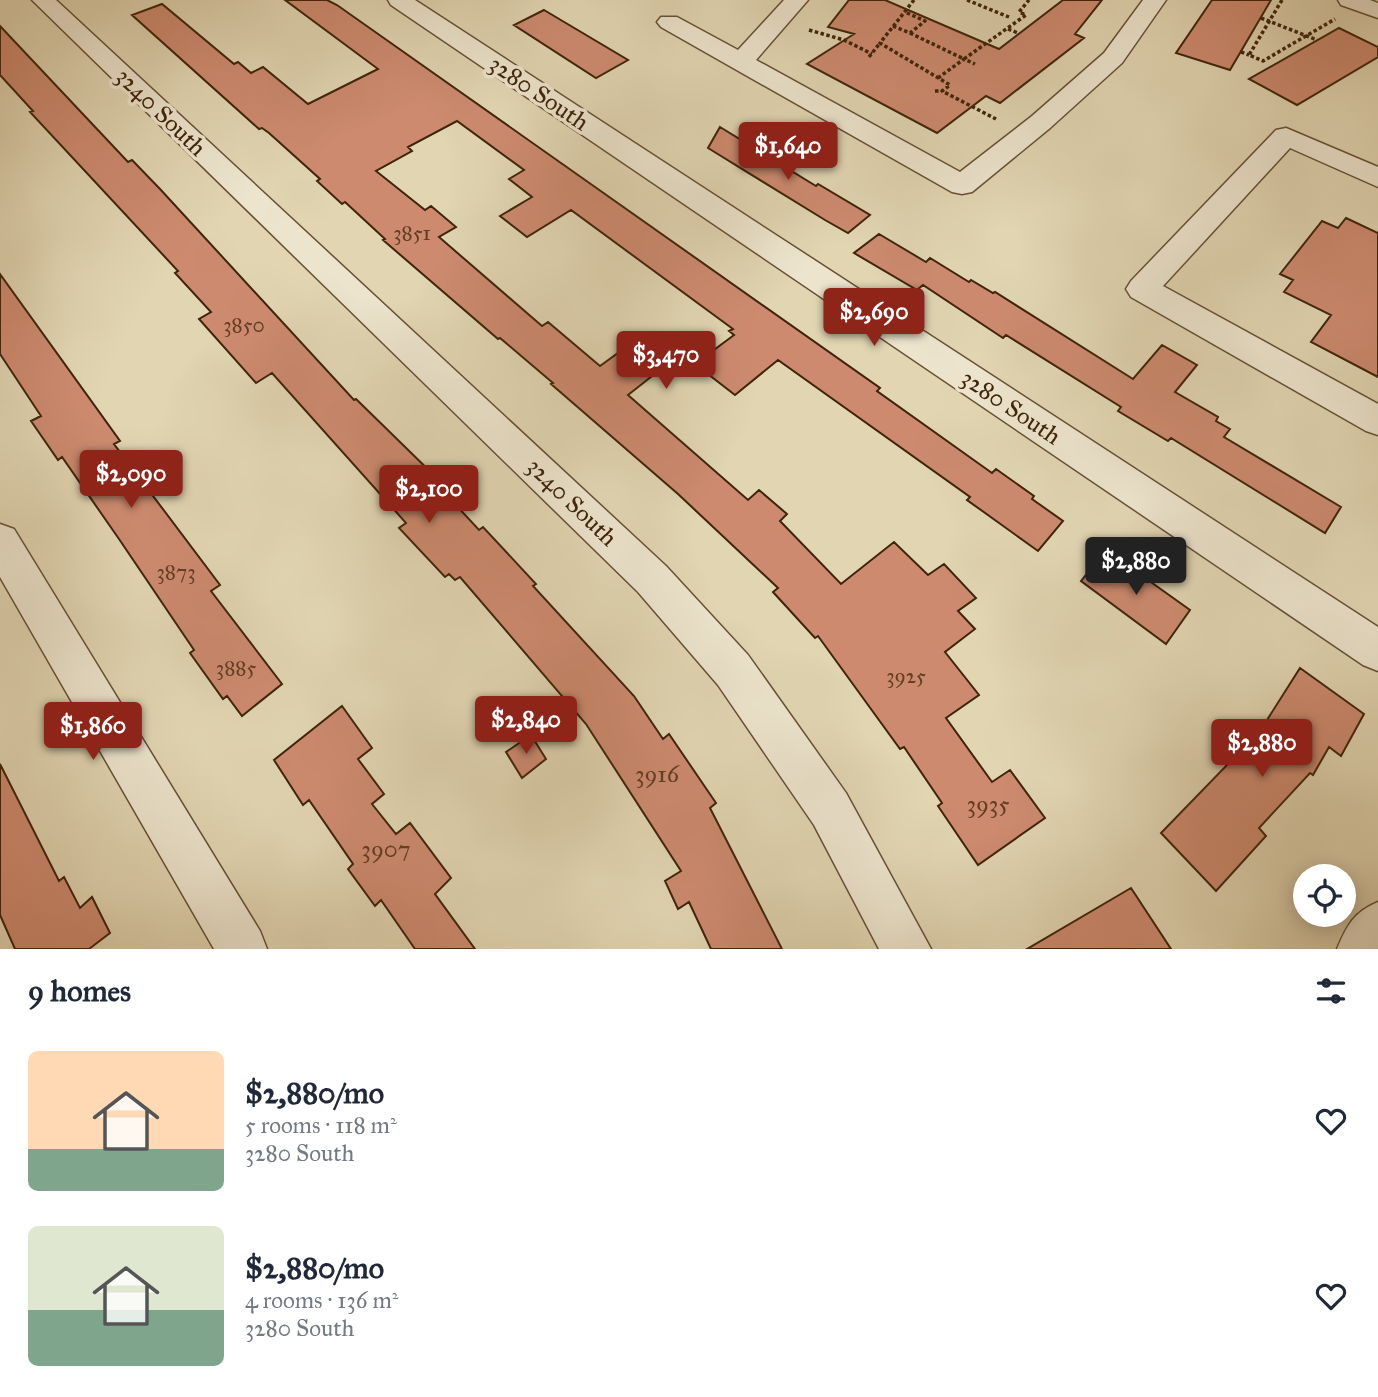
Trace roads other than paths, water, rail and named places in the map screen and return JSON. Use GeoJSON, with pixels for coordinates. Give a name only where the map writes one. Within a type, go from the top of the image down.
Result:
{"type":"FeatureCollection","features":[{"type":"Feature","properties":{"kind":"street","name":"3240 South"},"geometry":{"type":"LineString","coordinates":[[43,0],[652,579],[733,670],[830,810],[906,949]]}},
{"type":"Feature","properties":{"kind":"street","name":"3280 South"},"geometry":{"type":"LineString","coordinates":[[399,0],[1378,651]]}},
{"type":"Feature","properties":{"kind":"street"},"geometry":{"type":"LineString","coordinates":[[741,61],[796,0]]}},
{"type":"Feature","properties":{"kind":"street"},"geometry":{"type":"LineString","coordinates":[[670,22],[962,185],[1041,122],[1113,58],[1155,0]]}},
{"type":"Feature","properties":{"kind":"street"},"geometry":{"type":"LineString","coordinates":[[1343,9],[1378,11]]}},
{"type":"Feature","properties":{"kind":"street"},"geometry":{"type":"LineString","coordinates":[[0,541],[243,949]]}},
{"type":"Feature","properties":{"kind":"street"},"geometry":{"type":"LineString","coordinates":[[1362,949],[1378,927]]}},
{"type":"Feature","properties":{"kind":"lane"},"geometry":{"type":"LineString","coordinates":[[1378,178],[1286,136],[1142,289],[1378,421]]}}]}
